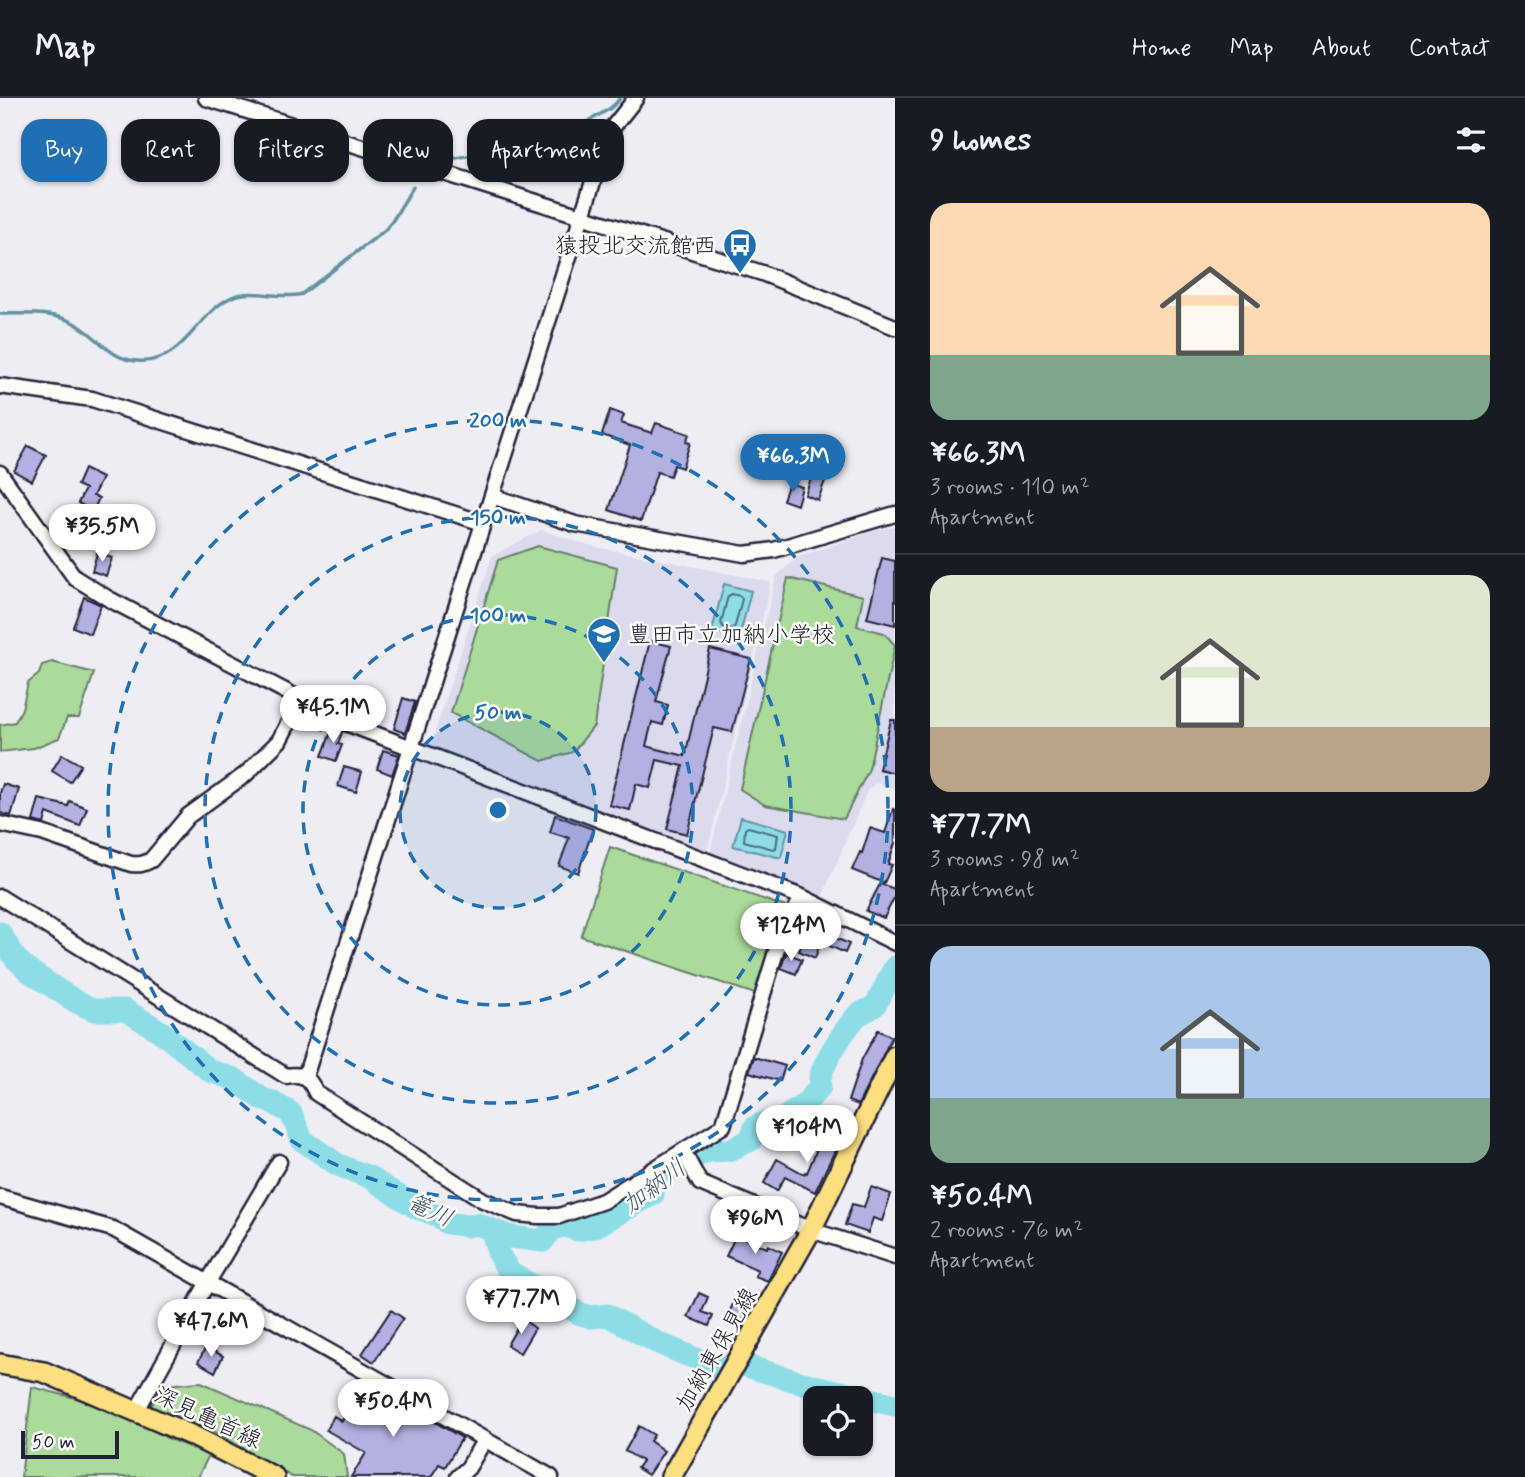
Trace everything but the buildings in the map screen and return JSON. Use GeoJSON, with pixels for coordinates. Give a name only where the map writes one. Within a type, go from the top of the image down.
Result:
{"type":"FeatureCollection","features":[{"type":"Feature","properties":{"kind":"main road","name":"加納東保見線"},"geometry":{"type":"LineString","coordinates":[[671,1477],[811,1230],[895,1056]]}},
{"type":"Feature","properties":{"kind":"main road","name":"深見亀首線"},"geometry":{"type":"LineString","coordinates":[[0,1364],[44,1372],[193,1436],[274,1477]]}},
{"type":"Feature","properties":{"kind":"street"},"geometry":{"type":"LineString","coordinates":[[206,98],[762,273],[895,327]]}},
{"type":"Feature","properties":{"kind":"street"},"geometry":{"type":"LineString","coordinates":[[304,1077],[609,132],[636,98]]}},
{"type":"Feature","properties":{"kind":"street"},"geometry":{"type":"LineString","coordinates":[[0,386],[92,399],[482,523]]}},
{"type":"Feature","properties":{"kind":"street"},"geometry":{"type":"LineString","coordinates":[[0,473],[80,583],[346,723],[802,897],[895,942]]}},
{"type":"Feature","properties":{"kind":"street"},"geometry":{"type":"LineString","coordinates":[[492,496],[575,524],[744,554],[774,550],[895,514]]}},
{"type":"Feature","properties":{"kind":"street"},"geometry":{"type":"LineString","coordinates":[[0,824],[42,833],[131,864],[146,863],[188,816],[246,774],[272,749],[285,731],[301,699]]}},
{"type":"Feature","properties":{"kind":"street"},"geometry":{"type":"LineString","coordinates":[[0,897],[286,1076],[300,1074],[311,1081],[316,1093],[483,1200],[517,1214],[559,1216],[603,1201],[685,1153],[723,1126],[778,945],[802,897]]}},
{"type":"Feature","properties":{"kind":"street"},"geometry":{"type":"LineString","coordinates":[[685,1153],[700,1183],[811,1230],[895,1256]]}},
{"type":"Feature","properties":{"kind":"street"},"geometry":{"type":"LineString","coordinates":[[136,1410],[279,1162]]}},
{"type":"Feature","properties":{"kind":"street"},"geometry":{"type":"LineString","coordinates":[[0,1197],[113,1229],[551,1477]]}},
{"type":"Feature","properties":{"kind":"street"},"geometry":{"type":"LineString","coordinates":[[458,1477],[468,1468],[485,1439]]}},
{"type":"Feature","properties":{"kind":"shaded area"},"geometry":{"type":"Polygon","coordinates":[[[895,527],[895,789],[876,783],[867,791],[821,899],[709,857],[776,576],[798,557],[877,530],[895,527]]]}},
{"type":"Feature","properties":{"kind":"shaded area","name":"豊田市立加納小学校"},"geometry":{"type":"Polygon","coordinates":[[[541,530],[591,546],[771,582],[706,857],[430,747],[492,556],[541,530]]]}},
{"type":"Feature","properties":{"kind":"green space"},"geometry":{"type":"Polygon","coordinates":[[[538,546],[617,567],[594,726],[573,752],[542,761],[451,713],[498,560],[538,546]]]}},
{"type":"Feature","properties":{"kind":"green space"},"geometry":{"type":"Polygon","coordinates":[[[788,578],[863,596],[857,626],[884,633],[895,645],[869,769],[844,819],[765,805],[740,789],[788,578]]]}},
{"type":"Feature","properties":{"kind":"green space"},"geometry":{"type":"Polygon","coordinates":[[[52,662],[94,673],[79,718],[67,718],[59,738],[34,748],[0,752],[0,725],[15,722],[22,709],[28,683],[39,674],[42,665],[52,662]]]}},
{"type":"Feature","properties":{"kind":"green space"},"geometry":{"type":"Polygon","coordinates":[[[610,847],[789,908],[758,995],[581,936],[610,847]]]}},
{"type":"Feature","properties":{"kind":"green space"},"geometry":{"type":"Polygon","coordinates":[[[201,1382],[311,1430],[344,1454],[347,1477],[292,1477],[215,1432],[150,1408],[164,1385],[201,1382]]]}},
{"type":"Feature","properties":{"kind":"green space"},"geometry":{"type":"Polygon","coordinates":[[[32,1387],[115,1408],[167,1438],[209,1455],[198,1477],[21,1477],[32,1387]]]}},
{"type":"Feature","properties":{"kind":"water"},"geometry":{"type":"Polygon","coordinates":[[[724,584],[751,591],[739,638],[712,631],[724,584]]]}},
{"type":"Feature","properties":{"kind":"water"},"geometry":{"type":"Polygon","coordinates":[[[741,817],[788,830],[781,858],[733,846],[741,817]]]}},
{"type":"Feature","properties":{"kind":"waterway"},"geometry":{"type":"LineString","coordinates":[[453,157],[513,148],[564,133],[611,108],[620,98]]}},
{"type":"Feature","properties":{"kind":"waterway"},"geometry":{"type":"LineString","coordinates":[[0,314],[38,314],[66,319],[118,356],[137,361],[153,360],[178,347],[209,314],[232,297],[249,294],[302,294],[385,230],[413,187]]}},
{"type":"Feature","properties":{"kind":"waterway","name":"篭川"},"geometry":{"type":"LineString","coordinates":[[0,933],[15,958],[29,971],[75,1001],[94,1010],[125,1010],[160,1031],[210,1071],[234,1079],[264,1100],[291,1113],[302,1140],[338,1165],[369,1177],[417,1208],[439,1216],[447,1223],[467,1226],[477,1224],[511,1237],[543,1241],[552,1228],[566,1226],[578,1230],[594,1227],[653,1194],[654,1180],[676,1165],[708,1151],[729,1150],[751,1140],[755,1127],[763,1123],[776,1124],[805,1104],[820,1087],[822,1072],[838,1041],[857,1016],[876,1004],[895,967]]}},
{"type":"Feature","properties":{"kind":"waterway","name":"篭川"},"geometry":{"type":"LineString","coordinates":[[492,1231],[499,1255],[510,1273],[578,1313],[591,1317],[607,1315],[658,1343],[718,1368],[740,1364],[802,1383],[895,1405]]}},
{"type":"Feature","properties":{"kind":"place","name":"猿投北交流館西"},"geometry":{"type":"Point","coordinates":[740,275]}},
{"type":"Feature","properties":{"kind":"place","name":"豊田市立加納小学校"},"geometry":{"type":"Point","coordinates":[604,664]}},
{"type":"Feature","properties":{"kind":"water label","name":"加納川"},"geometry":{"type":"Point","coordinates":[654,1186]}}]}
